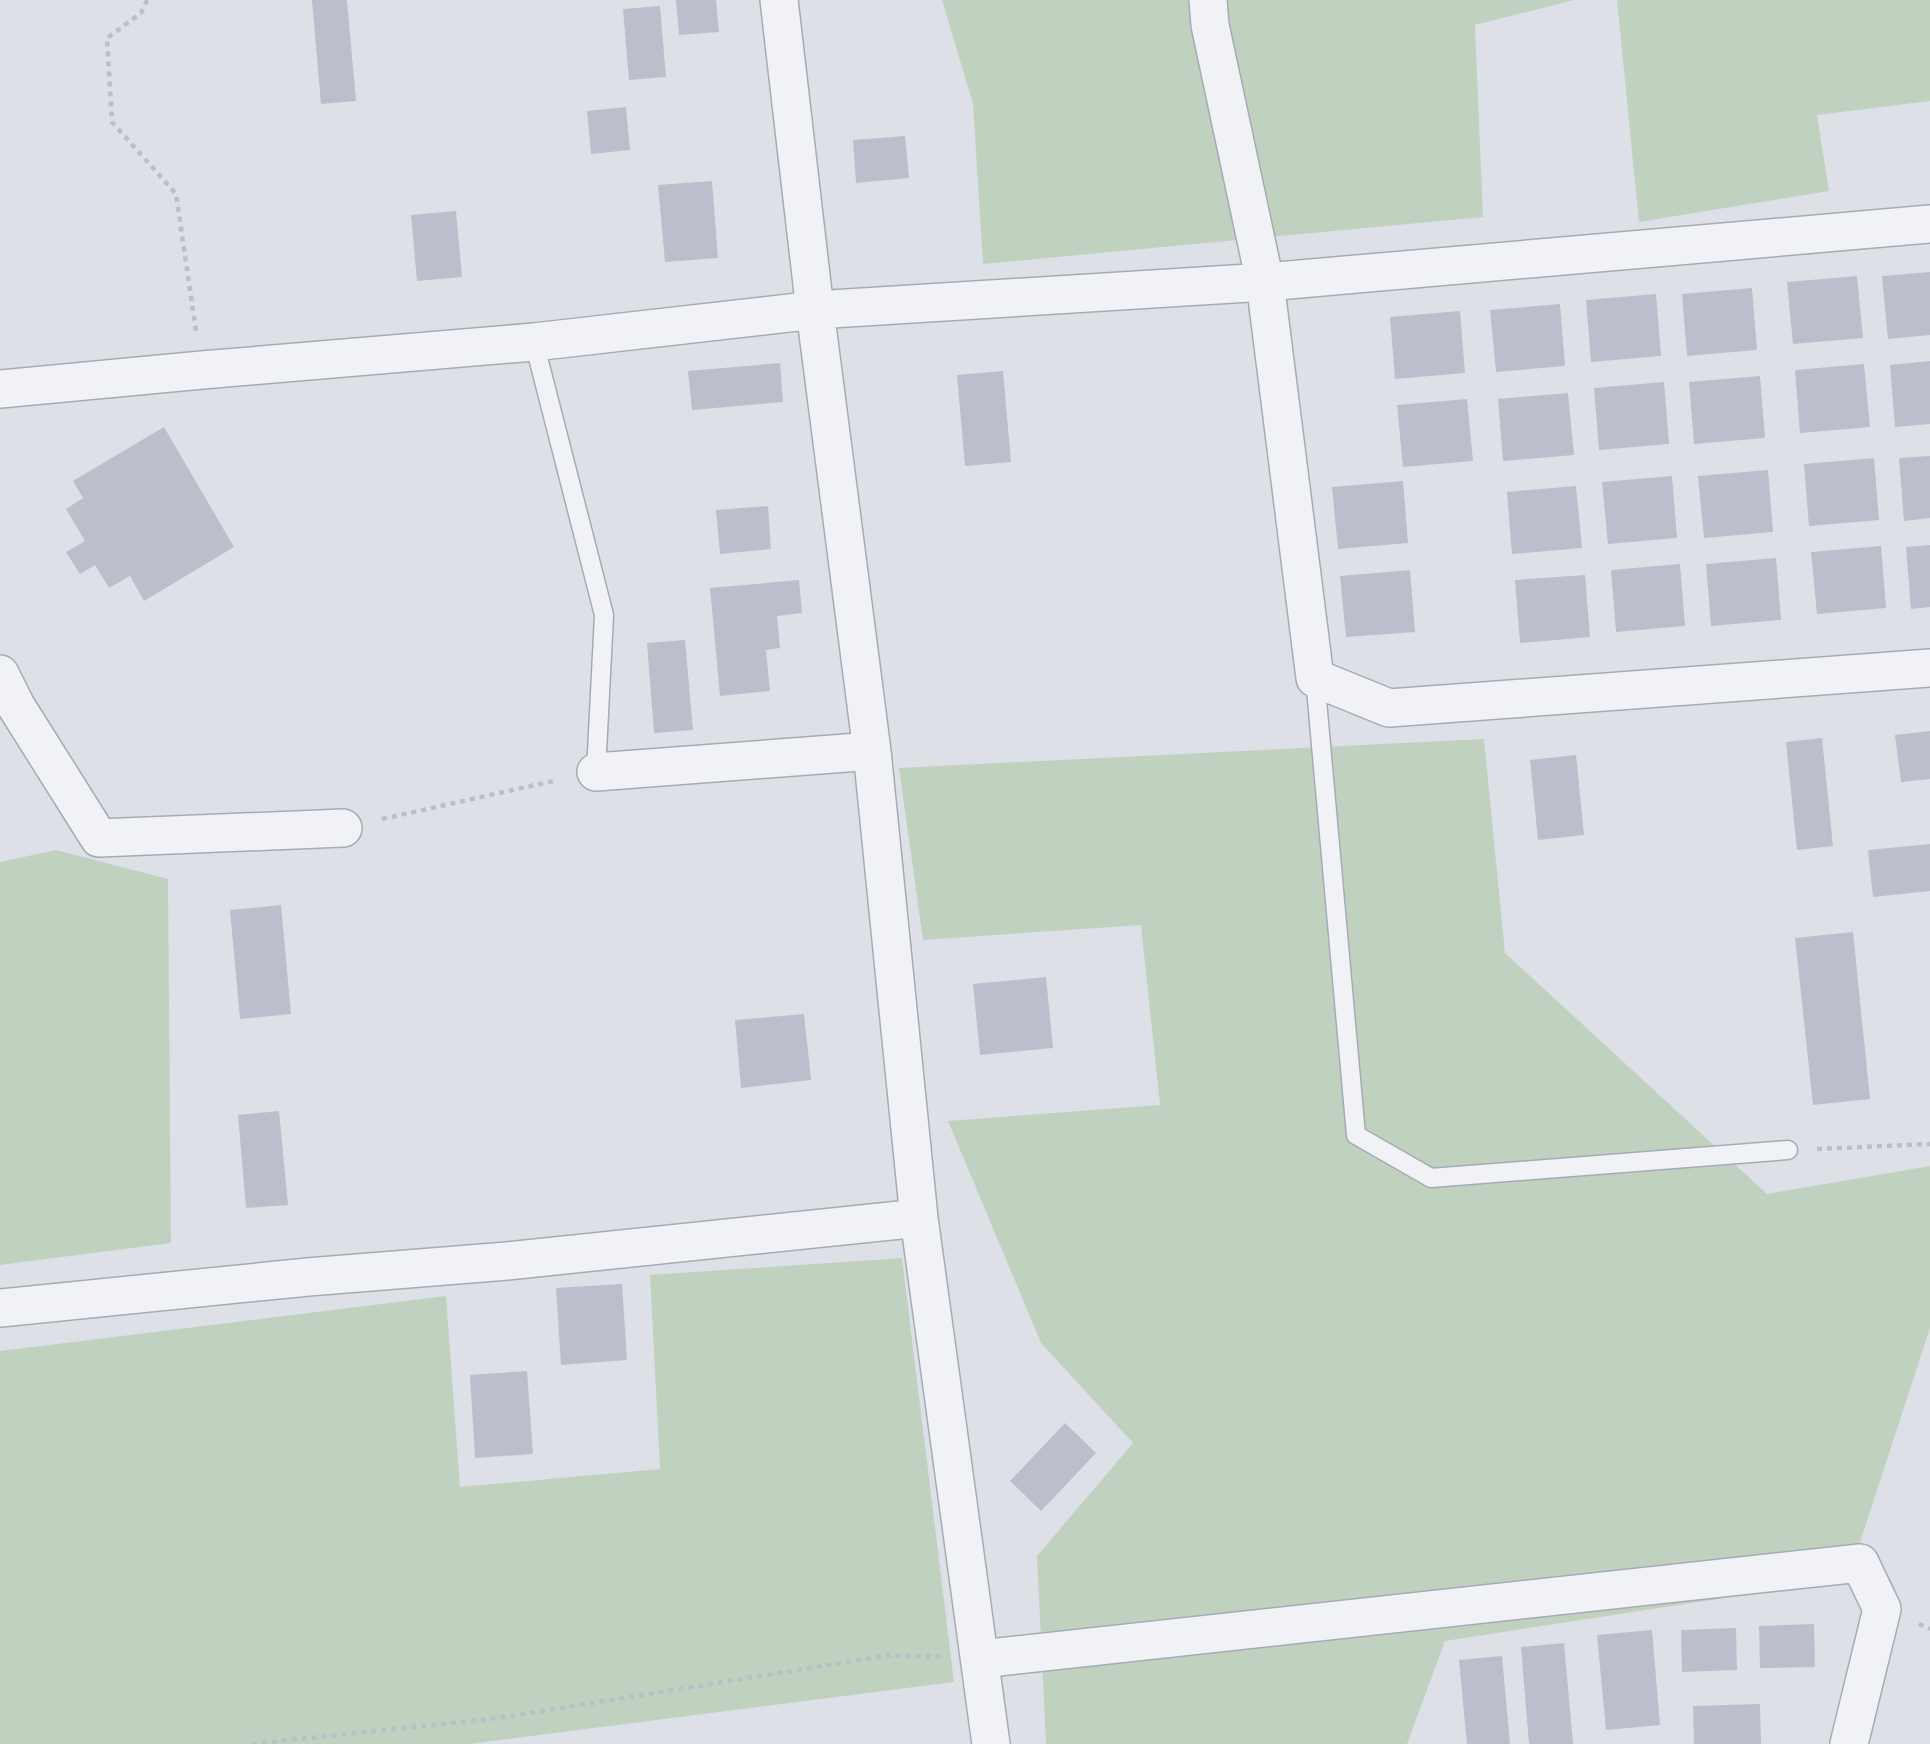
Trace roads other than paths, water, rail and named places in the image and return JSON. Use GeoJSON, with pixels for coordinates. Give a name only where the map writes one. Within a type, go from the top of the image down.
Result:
{"type":"FeatureCollection","features":[{"type":"Feature","properties":{"kind":"street"},"geometry":{"type":"LineString","coordinates":[[779,0],[872,751],[919,1219],[991,1744]]}},
{"type":"Feature","properties":{"kind":"street"},"geometry":{"type":"LineString","coordinates":[[1208,0],[1210,25],[1265,282],[1315,678],[1389,708],[1930,668]]}},
{"type":"Feature","properties":{"kind":"street"},"geometry":{"type":"LineString","coordinates":[[0,389],[534,342],[816,310],[1265,282],[1930,224]]}},
{"type":"Feature","properties":{"kind":"street"},"geometry":{"type":"LineString","coordinates":[[0,674],[16,706],[99,838],[343,828]]}},
{"type":"Feature","properties":{"kind":"street"},"geometry":{"type":"LineString","coordinates":[[596,772],[872,751]]}},
{"type":"Feature","properties":{"kind":"street"},"geometry":{"type":"LineString","coordinates":[[0,1308],[919,1219]]}},
{"type":"Feature","properties":{"kind":"street"},"geometry":{"type":"LineString","coordinates":[[980,1659],[1860,1563],[1882,1609],[1849,1744]]}},
{"type":"Feature","properties":{"kind":"lane"},"geometry":{"type":"LineString","coordinates":[[534,342],[604,615],[596,772]]}},
{"type":"Feature","properties":{"kind":"lane"},"geometry":{"type":"LineString","coordinates":[[1315,678],[1356,1135],[1431,1178],[1788,1150]]}}]}
